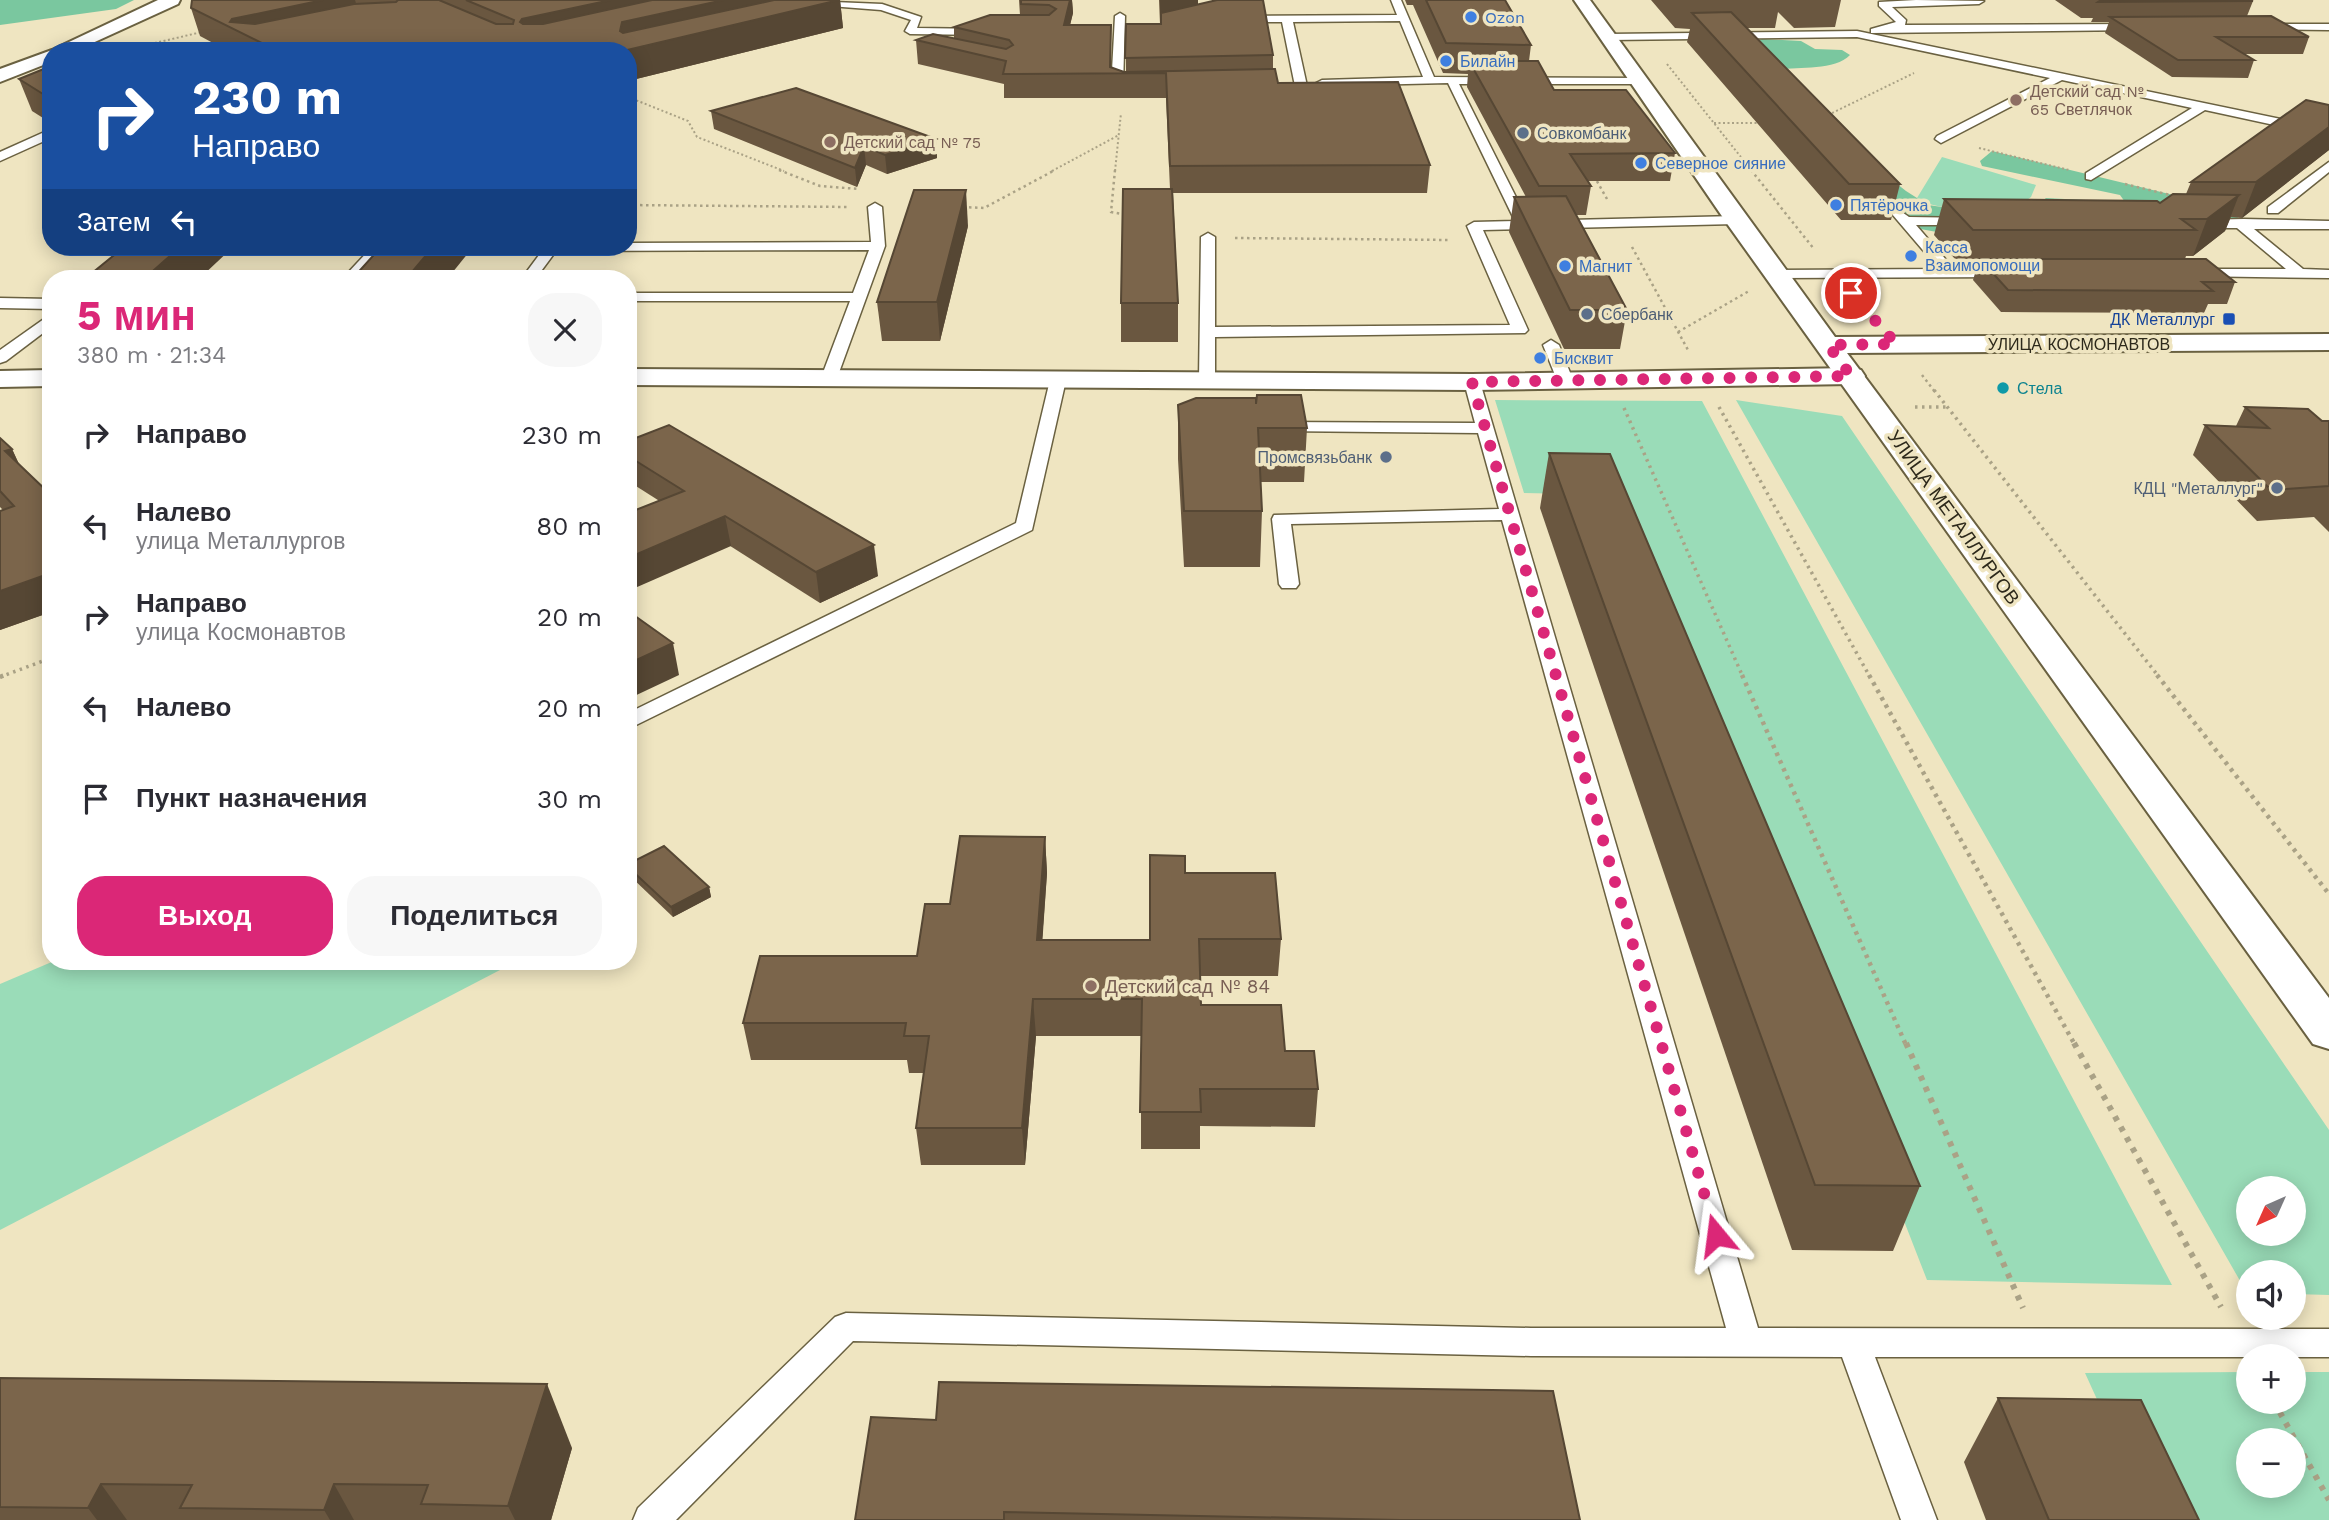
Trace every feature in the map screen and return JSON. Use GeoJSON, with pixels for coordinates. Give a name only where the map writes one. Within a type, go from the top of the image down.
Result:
{"type":"FeatureCollection","features":[{"type":"Feature","properties":{"kind":"main road"},"geometry":{"type":"LineString","coordinates":[[80,42],[172,0]]}},
{"type":"Feature","properties":{"kind":"main road","name":"УЛИЦА МЕТАЛЛУРГОВ"},"geometry":{"type":"LineString","coordinates":[[1582,0],[1736,219],[2329,1032]]}},
{"type":"Feature","properties":{"kind":"main road"},"geometry":{"type":"LineString","coordinates":[[0,76],[42,59]]}},
{"type":"Feature","properties":{"kind":"main road","name":"УЛИЦА КОСМОНАВТОВ"},"geometry":{"type":"LineString","coordinates":[[1828,345],[2329,342]]}},
{"type":"Feature","properties":{"kind":"main road"},"geometry":{"type":"LineString","coordinates":[[637,377],[1472,382],[1851,376]]}},
{"type":"Feature","properties":{"kind":"main road"},"geometry":{"type":"LineString","coordinates":[[0,379],[42,378]]}},
{"type":"Feature","properties":{"kind":"lane"},"geometry":{"type":"LineString","coordinates":[[791,0],[882,7],[917,19],[900,44]]}},
{"type":"Feature","properties":{"kind":"lane"},"geometry":{"type":"LineString","coordinates":[[1396,0],[1430,80]]}},
{"type":"Feature","properties":{"kind":"lane"},"geometry":{"type":"LineString","coordinates":[[1893,28],[1902,22],[1882,4],[1979,1]]}},
{"type":"Feature","properties":{"kind":"lane"},"geometry":{"type":"LineString","coordinates":[[816,14],[856,4]]}},
{"type":"Feature","properties":{"kind":"lane"},"geometry":{"type":"LineString","coordinates":[[1120,16],[1124,33],[1118,89],[1137,91]]}},
{"type":"Feature","properties":{"kind":"lane"},"geometry":{"type":"LineString","coordinates":[[1228,19],[1404,18]]}},
{"type":"Feature","properties":{"kind":"lane"},"geometry":{"type":"LineString","coordinates":[[1287,19],[1296,86],[1430,80],[1641,81]]}},
{"type":"Feature","properties":{"kind":"lane"},"geometry":{"type":"LineString","coordinates":[[1847,26],[1857,34],[1893,28],[2152,27]]}},
{"type":"Feature","properties":{"kind":"lane"},"geometry":{"type":"LineString","coordinates":[[2247,27],[2329,27]]}},
{"type":"Feature","properties":{"kind":"lane"},"geometry":{"type":"LineString","coordinates":[[910,31],[993,32]]}},
{"type":"Feature","properties":{"kind":"lane"},"geometry":{"type":"LineString","coordinates":[[1609,37],[1731,36],[1788,31],[1857,34],[2329,133]]}},
{"type":"Feature","properties":{"kind":"lane"},"geometry":{"type":"LineString","coordinates":[[1941,139],[2060,77]]}},
{"type":"Feature","properties":{"kind":"lane"},"geometry":{"type":"LineString","coordinates":[[1452,80],[1523,224]]}},
{"type":"Feature","properties":{"kind":"lane"},"geometry":{"type":"LineString","coordinates":[[2091,176],[2202,107]]}},
{"type":"Feature","properties":{"kind":"lane"},"geometry":{"type":"LineString","coordinates":[[0,157],[42,140]]}},
{"type":"Feature","properties":{"kind":"lane"},"geometry":{"type":"LineString","coordinates":[[2240,225],[2267,214],[2329,166]]}},
{"type":"Feature","properties":{"kind":"lane"},"geometry":{"type":"LineString","coordinates":[[1887,201],[1949,272]]}},
{"type":"Feature","properties":{"kind":"lane"},"geometry":{"type":"LineString","coordinates":[[829,378],[878,246],[875,207]]}},
{"type":"Feature","properties":{"kind":"lane"},"geometry":{"type":"LineString","coordinates":[[1520,330],[1474,226],[1736,219]]}},
{"type":"Feature","properties":{"kind":"lane"},"geometry":{"type":"LineString","coordinates":[[1905,221],[1989,222]]}},
{"type":"Feature","properties":{"kind":"lane"},"geometry":{"type":"LineString","coordinates":[[2184,224],[2329,225]]}},
{"type":"Feature","properties":{"kind":"lane"},"geometry":{"type":"LineString","coordinates":[[2240,225],[2300,274]]}},
{"type":"Feature","properties":{"kind":"lane"},"geometry":{"type":"LineString","coordinates":[[1207,380],[1208,237]]}},
{"type":"Feature","properties":{"kind":"lane"},"geometry":{"type":"LineString","coordinates":[[637,247],[878,246]]}},
{"type":"Feature","properties":{"kind":"lane"},"geometry":{"type":"LineString","coordinates":[[358,270],[371,256]]}},
{"type":"Feature","properties":{"kind":"lane"},"geometry":{"type":"LineString","coordinates":[[1777,274],[2017,272]]}},
{"type":"Feature","properties":{"kind":"lane"},"geometry":{"type":"LineString","coordinates":[[2178,273],[2329,274]]}},
{"type":"Feature","properties":{"kind":"lane"},"geometry":{"type":"LineString","coordinates":[[637,297],[860,297]]}},
{"type":"Feature","properties":{"kind":"lane"},"geometry":{"type":"LineString","coordinates":[[0,303],[42,303]]}},
{"type":"Feature","properties":{"kind":"lane"},"geometry":{"type":"LineString","coordinates":[[0,358],[42,326]]}},
{"type":"Feature","properties":{"kind":"lane"},"geometry":{"type":"LineString","coordinates":[[1207,332],[1520,330],[1549,342],[1565,380]]}},
{"type":"Feature","properties":{"kind":"lane"},"geometry":{"type":"LineString","coordinates":[[637,718],[1025,526],[1058,380]]}},
{"type":"Feature","properties":{"kind":"lane"},"geometry":{"type":"LineString","coordinates":[[1472,382],[1746,1342]]}},
{"type":"Feature","properties":{"kind":"lane"},"geometry":{"type":"LineString","coordinates":[[1257,425],[1485,428]]}},
{"type":"Feature","properties":{"kind":"lane"},"geometry":{"type":"LineString","coordinates":[[1289,584],[1281,519],[1510,514]]}},
{"type":"Feature","properties":{"kind":"lane"},"geometry":{"type":"LineString","coordinates":[[651,1520],[846,1327],[1531,1342],[2236,1344]]}},
{"type":"Feature","properties":{"kind":"lane"},"geometry":{"type":"LineString","coordinates":[[1853,1342],[1919,1520]]}},
{"type":"Feature","properties":{"kind":"lane"},"geometry":{"type":"LineString","coordinates":[[2241,1344],[2329,1343]]}},
{"type":"Feature","properties":{"kind":"path"},"geometry":{"type":"LineString","coordinates":[[184,35],[208,24]]}},
{"type":"Feature","properties":{"kind":"path"},"geometry":{"type":"LineString","coordinates":[[158,42],[210,30]]}},
{"type":"Feature","properties":{"kind":"path"},"geometry":{"type":"LineString","coordinates":[[1646,36],[1833,273],[1966,429],[2329,894]]}},
{"type":"Feature","properties":{"kind":"path"},"geometry":{"type":"LineString","coordinates":[[1824,117],[1953,54]]}},
{"type":"Feature","properties":{"kind":"path"},"geometry":{"type":"LineString","coordinates":[[1124,91],[1111,212],[1138,216]]}},
{"type":"Feature","properties":{"kind":"path"},"geometry":{"type":"LineString","coordinates":[[637,101],[688,121],[697,136],[820,186],[863,189],[876,196],[875,207]]}},
{"type":"Feature","properties":{"kind":"path"},"geometry":{"type":"LineString","coordinates":[[1714,123],[1764,123]]}},
{"type":"Feature","properties":{"kind":"path"},"geometry":{"type":"LineString","coordinates":[[1593,174],[1703,378],[2241,1344]]}},
{"type":"Feature","properties":{"kind":"path"},"geometry":{"type":"LineString","coordinates":[[1208,237],[1480,240]]}},
{"type":"Feature","properties":{"kind":"path"},"geometry":{"type":"LineString","coordinates":[[1611,380],[2039,1344]]}},
{"type":"Feature","properties":{"kind":"path"},"geometry":{"type":"LineString","coordinates":[[0,677],[42,661]]}},
{"type":"Feature","properties":{"kind":"path"},"geometry":{"type":"LineString","coordinates":[[2281,1414],[2329,1500]]}},
{"type":"Feature","properties":{"kind":"green space"},"geometry":{"type":"Polygon","coordinates":[[[0,0],[134,0],[116,9],[0,25],[0,0]]]}},
{"type":"Feature","properties":{"kind":"green space"},"geometry":{"type":"Polygon","coordinates":[[[1762,39],[1801,41],[1815,49],[1842,50],[1850,55],[1826,66],[1779,70],[1840,139],[1928,205],[1949,208],[2048,202],[2045,198],[2125,202],[2120,195],[1982,166],[1980,161],[1992,151],[2227,208],[2239,216],[2228,228],[2210,235],[1937,232],[1909,227],[1810,130],[1749,43],[1762,39]]]}},
{"type":"Feature","properties":{"kind":"green space"},"geometry":{"type":"Polygon","coordinates":[[[1942,157],[2036,185],[2031,197],[2023,203],[1968,208],[1941,207],[1917,198],[1942,157]]]}},
{"type":"Feature","properties":{"kind":"green space"},"geometry":{"type":"Polygon","coordinates":[[[1495,400],[1702,401],[2172,1285],[1927,1280],[1621,495],[1524,493],[1495,400]]]}},
{"type":"Feature","properties":{"kind":"green space"},"geometry":{"type":"Polygon","coordinates":[[[1736,400],[1842,416],[2329,1130],[2329,1295],[2306,1294],[2306,1260],[2236,1260],[2236,1274],[1736,400]]]}},
{"type":"Feature","properties":{"kind":"green space"},"geometry":{"type":"Polygon","coordinates":[[[42,966],[42,970],[500,970],[0,1230],[0,984],[42,966]]]}},
{"type":"Feature","properties":{"kind":"green space"},"geometry":{"type":"Polygon","coordinates":[[[2236,1372],[2236,1414],[2306,1414],[2306,1372],[2329,1372],[2329,1520],[2152,1520],[2085,1373],[2236,1372]]]}},
{"type":"Feature","properties":{"kind":"building"},"geometry":{"type":"Polygon","coordinates":[[[192,0],[323,0],[232,19],[230,22],[255,24],[354,4],[439,0],[496,24],[513,24],[514,20],[466,0],[611,0],[522,19],[520,22],[543,24],[652,0],[724,0],[622,22],[620,31],[623,33],[774,0],[839,0],[637,48],[637,42],[260,42],[191,8],[192,0]]]}},
{"type":"Feature","properties":{"kind":"building"},"geometry":{"type":"Polygon","coordinates":[[[1021,0],[1070,0],[1064,25],[1111,25],[1110,67],[1124,72],[1275,69],[1278,83],[1398,82],[1430,165],[1170,166],[1166,73],[1003,74],[1006,61],[916,40],[933,34],[1006,49],[1013,45],[1009,40],[954,27],[990,15],[1049,15],[1056,9],[1049,5],[1021,4],[1021,0]]]}},
{"type":"Feature","properties":{"kind":"building"},"geometry":{"type":"Polygon","coordinates":[[[1217,0],[1263,0],[1273,55],[1125,58],[1126,24],[1161,24],[1161,13],[1217,0]]]}},
{"type":"Feature","properties":{"kind":"building"},"geometry":{"type":"Polygon","coordinates":[[[1426,0],[1505,0],[1531,45],[1446,43],[1426,0]]]}},
{"type":"Feature","properties":{"kind":"building"},"geometry":{"type":"Polygon","coordinates":[[[2250,0],[2253,1],[2098,2],[2250,0]]]}},
{"type":"Feature","properties":{"kind":"building"},"geometry":{"type":"Polygon","coordinates":[[[1731,12],[1900,184],[1849,184],[1692,13],[1731,12]]]}},
{"type":"Feature","properties":{"kind":"building"},"geometry":{"type":"Polygon","coordinates":[[[2271,16],[2309,37],[2216,37],[2254,60],[2178,60],[2110,17],[2271,16]]]}},
{"type":"Feature","properties":{"kind":"building"},"geometry":{"type":"Polygon","coordinates":[[[1469,61],[1538,61],[1554,90],[1626,90],[1675,153],[1570,154],[1591,186],[1539,186],[1469,61]]]}},
{"type":"Feature","properties":{"kind":"building"},"geometry":{"type":"Polygon","coordinates":[[[42,70],[42,93],[19,79],[42,70]]]}},
{"type":"Feature","properties":{"kind":"building"},"geometry":{"type":"Polygon","coordinates":[[[796,88],[936,139],[885,155],[864,146],[855,168],[711,111],[796,88]]]}},
{"type":"Feature","properties":{"kind":"building"},"geometry":{"type":"Polygon","coordinates":[[[2306,100],[2329,105],[2329,127],[2256,182],[2191,182],[2306,100]]]}},
{"type":"Feature","properties":{"kind":"building"},"geometry":{"type":"Polygon","coordinates":[[[1123,189],[1172,189],[1178,303],[1121,303],[1123,189]]]}},
{"type":"Feature","properties":{"kind":"building"},"geometry":{"type":"Polygon","coordinates":[[[914,190],[966,190],[937,302],[877,302],[914,190]]]}},
{"type":"Feature","properties":{"kind":"building"},"geometry":{"type":"Polygon","coordinates":[[[2173,194],[2239,195],[2207,219],[2181,219],[2196,230],[1973,230],[1944,199],[2160,203],[2173,194]]]}},
{"type":"Feature","properties":{"kind":"building"},"geometry":{"type":"Polygon","coordinates":[[[1566,196],[1627,310],[1570,310],[1514,197],[1566,196]]]}},
{"type":"Feature","properties":{"kind":"building"},"geometry":{"type":"Polygon","coordinates":[[[113,256],[170,256],[154,270],[96,270],[113,256]]]}},
{"type":"Feature","properties":{"kind":"building"},"geometry":{"type":"Polygon","coordinates":[[[373,256],[425,256],[414,270],[360,270],[373,256]]]}},
{"type":"Feature","properties":{"kind":"building"},"geometry":{"type":"Polygon","coordinates":[[[1980,259],[2206,259],[2235,282],[2202,282],[2213,291],[2008,290],[1980,259]]]}},
{"type":"Feature","properties":{"kind":"building"},"geometry":{"type":"Polygon","coordinates":[[[1257,395],[1301,395],[1307,428],[1258,428],[1262,511],[1184,511],[1178,405],[1196,398],[1256,398],[1256,404],[1257,395]]]}},
{"type":"Feature","properties":{"kind":"building"},"geometry":{"type":"Polygon","coordinates":[[[2245,407],[2308,409],[2322,421],[2329,421],[2329,486],[2271,490],[2205,425],[2269,428],[2245,407]]]}},
{"type":"Feature","properties":{"kind":"building"},"geometry":{"type":"Polygon","coordinates":[[[669,425],[874,545],[816,572],[725,516],[637,554],[637,509],[684,491],[637,462],[637,437],[669,425]]]}},
{"type":"Feature","properties":{"kind":"building"},"geometry":{"type":"Polygon","coordinates":[[[0,438],[12,449],[5,451],[42,486],[42,576],[0,591],[0,511],[14,506],[0,491],[0,438]]]}},
{"type":"Feature","properties":{"kind":"building"},"geometry":{"type":"Polygon","coordinates":[[[1549,453],[1610,454],[1920,1186],[1815,1185],[1549,453]]]}},
{"type":"Feature","properties":{"kind":"building"},"geometry":{"type":"Polygon","coordinates":[[[637,617],[673,643],[637,660],[637,617]]]}},
{"type":"Feature","properties":{"kind":"building"},"geometry":{"type":"Polygon","coordinates":[[[960,836],[1045,837],[1037,940],[1150,940],[1150,855],[1185,856],[1185,873],[1275,873],[1281,939],[1199,939],[1201,1005],[1281,1005],[1285,1051],[1314,1051],[1318,1089],[1200,1089],[1201,1112],[1140,1112],[1142,999],[1033,999],[1022,1128],[916,1128],[929,1036],[904,1036],[906,1023],[743,1023],[760,956],[917,956],[925,904],[950,904],[960,836]]]}},
{"type":"Feature","properties":{"kind":"building"},"geometry":{"type":"Polygon","coordinates":[[[664,846],[709,887],[671,907],[637,875],[637,860],[664,846]]]}},
{"type":"Feature","properties":{"kind":"building"},"geometry":{"type":"Polygon","coordinates":[[[0,1378],[547,1384],[508,1506],[421,1504],[428,1485],[334,1484],[324,1510],[180,1508],[192,1485],[101,1484],[88,1508],[0,1507],[0,1378]]]}},
{"type":"Feature","properties":{"kind":"building"},"geometry":{"type":"Polygon","coordinates":[[[939,1382],[1553,1391],[1580,1520],[1400,1520],[1004,1512],[1004,1520],[855,1520],[871,1417],[936,1420],[939,1382]]]}},
{"type":"Feature","properties":{"kind":"building"},"geometry":{"type":"Polygon","coordinates":[[[1998,1398],[2141,1400],[2199,1520],[2049,1520],[1998,1398]]]}},
{"type":"Feature","properties":{"kind":"place","name":"Ozon"},"geometry":{"type":"Point","coordinates":[1471,17]}},
{"type":"Feature","properties":{"kind":"place","name":"Билайн"},"geometry":{"type":"Point","coordinates":[1446,61]}},
{"type":"Feature","properties":{"kind":"place","name":"Детский сад № 65 Светлячок"},"geometry":{"type":"Point","coordinates":[2016,100]}},
{"type":"Feature","properties":{"kind":"place","name":"Совкомбанк"},"geometry":{"type":"Point","coordinates":[1523,133]}},
{"type":"Feature","properties":{"kind":"place","name":"Детский сад № 75"},"geometry":{"type":"Point","coordinates":[830,142]}},
{"type":"Feature","properties":{"kind":"place","name":"Северное сияние"},"geometry":{"type":"Point","coordinates":[1641,163]}},
{"type":"Feature","properties":{"kind":"place","name":"Пятёрочка"},"geometry":{"type":"Point","coordinates":[1836,205]}},
{"type":"Feature","properties":{"kind":"place","name":"Касса Взаимопомощи"},"geometry":{"type":"Point","coordinates":[1911,256]}},
{"type":"Feature","properties":{"kind":"place","name":"Магнит"},"geometry":{"type":"Point","coordinates":[1565,266]}},
{"type":"Feature","properties":{"kind":"place","name":"Сбербанк"},"geometry":{"type":"Point","coordinates":[1587,314]}},
{"type":"Feature","properties":{"kind":"place","name":"ДК Металлург"},"geometry":{"type":"Point","coordinates":[2229,319]}},
{"type":"Feature","properties":{"kind":"place","name":"Бисквит"},"geometry":{"type":"Point","coordinates":[1540,358]}},
{"type":"Feature","properties":{"kind":"place","name":"Стела"},"geometry":{"type":"Point","coordinates":[2003,388]}},
{"type":"Feature","properties":{"kind":"place","name":"Промсвязьбанк"},"geometry":{"type":"Point","coordinates":[1386,457]}},
{"type":"Feature","properties":{"kind":"place","name":"КДЦ \"Металлург\""},"geometry":{"type":"Point","coordinates":[2277,488]}},
{"type":"Feature","properties":{"kind":"place","name":"Детский сад № 84"},"geometry":{"type":"Point","coordinates":[1091,986]}},
{"type":"Feature","properties":{"kind":"route"},"geometry":{"type":"LineString","coordinates":[[1716,1235],[1472,382],[1851,376],[1828,345],[1896,344],[1851,293]]}}]}
